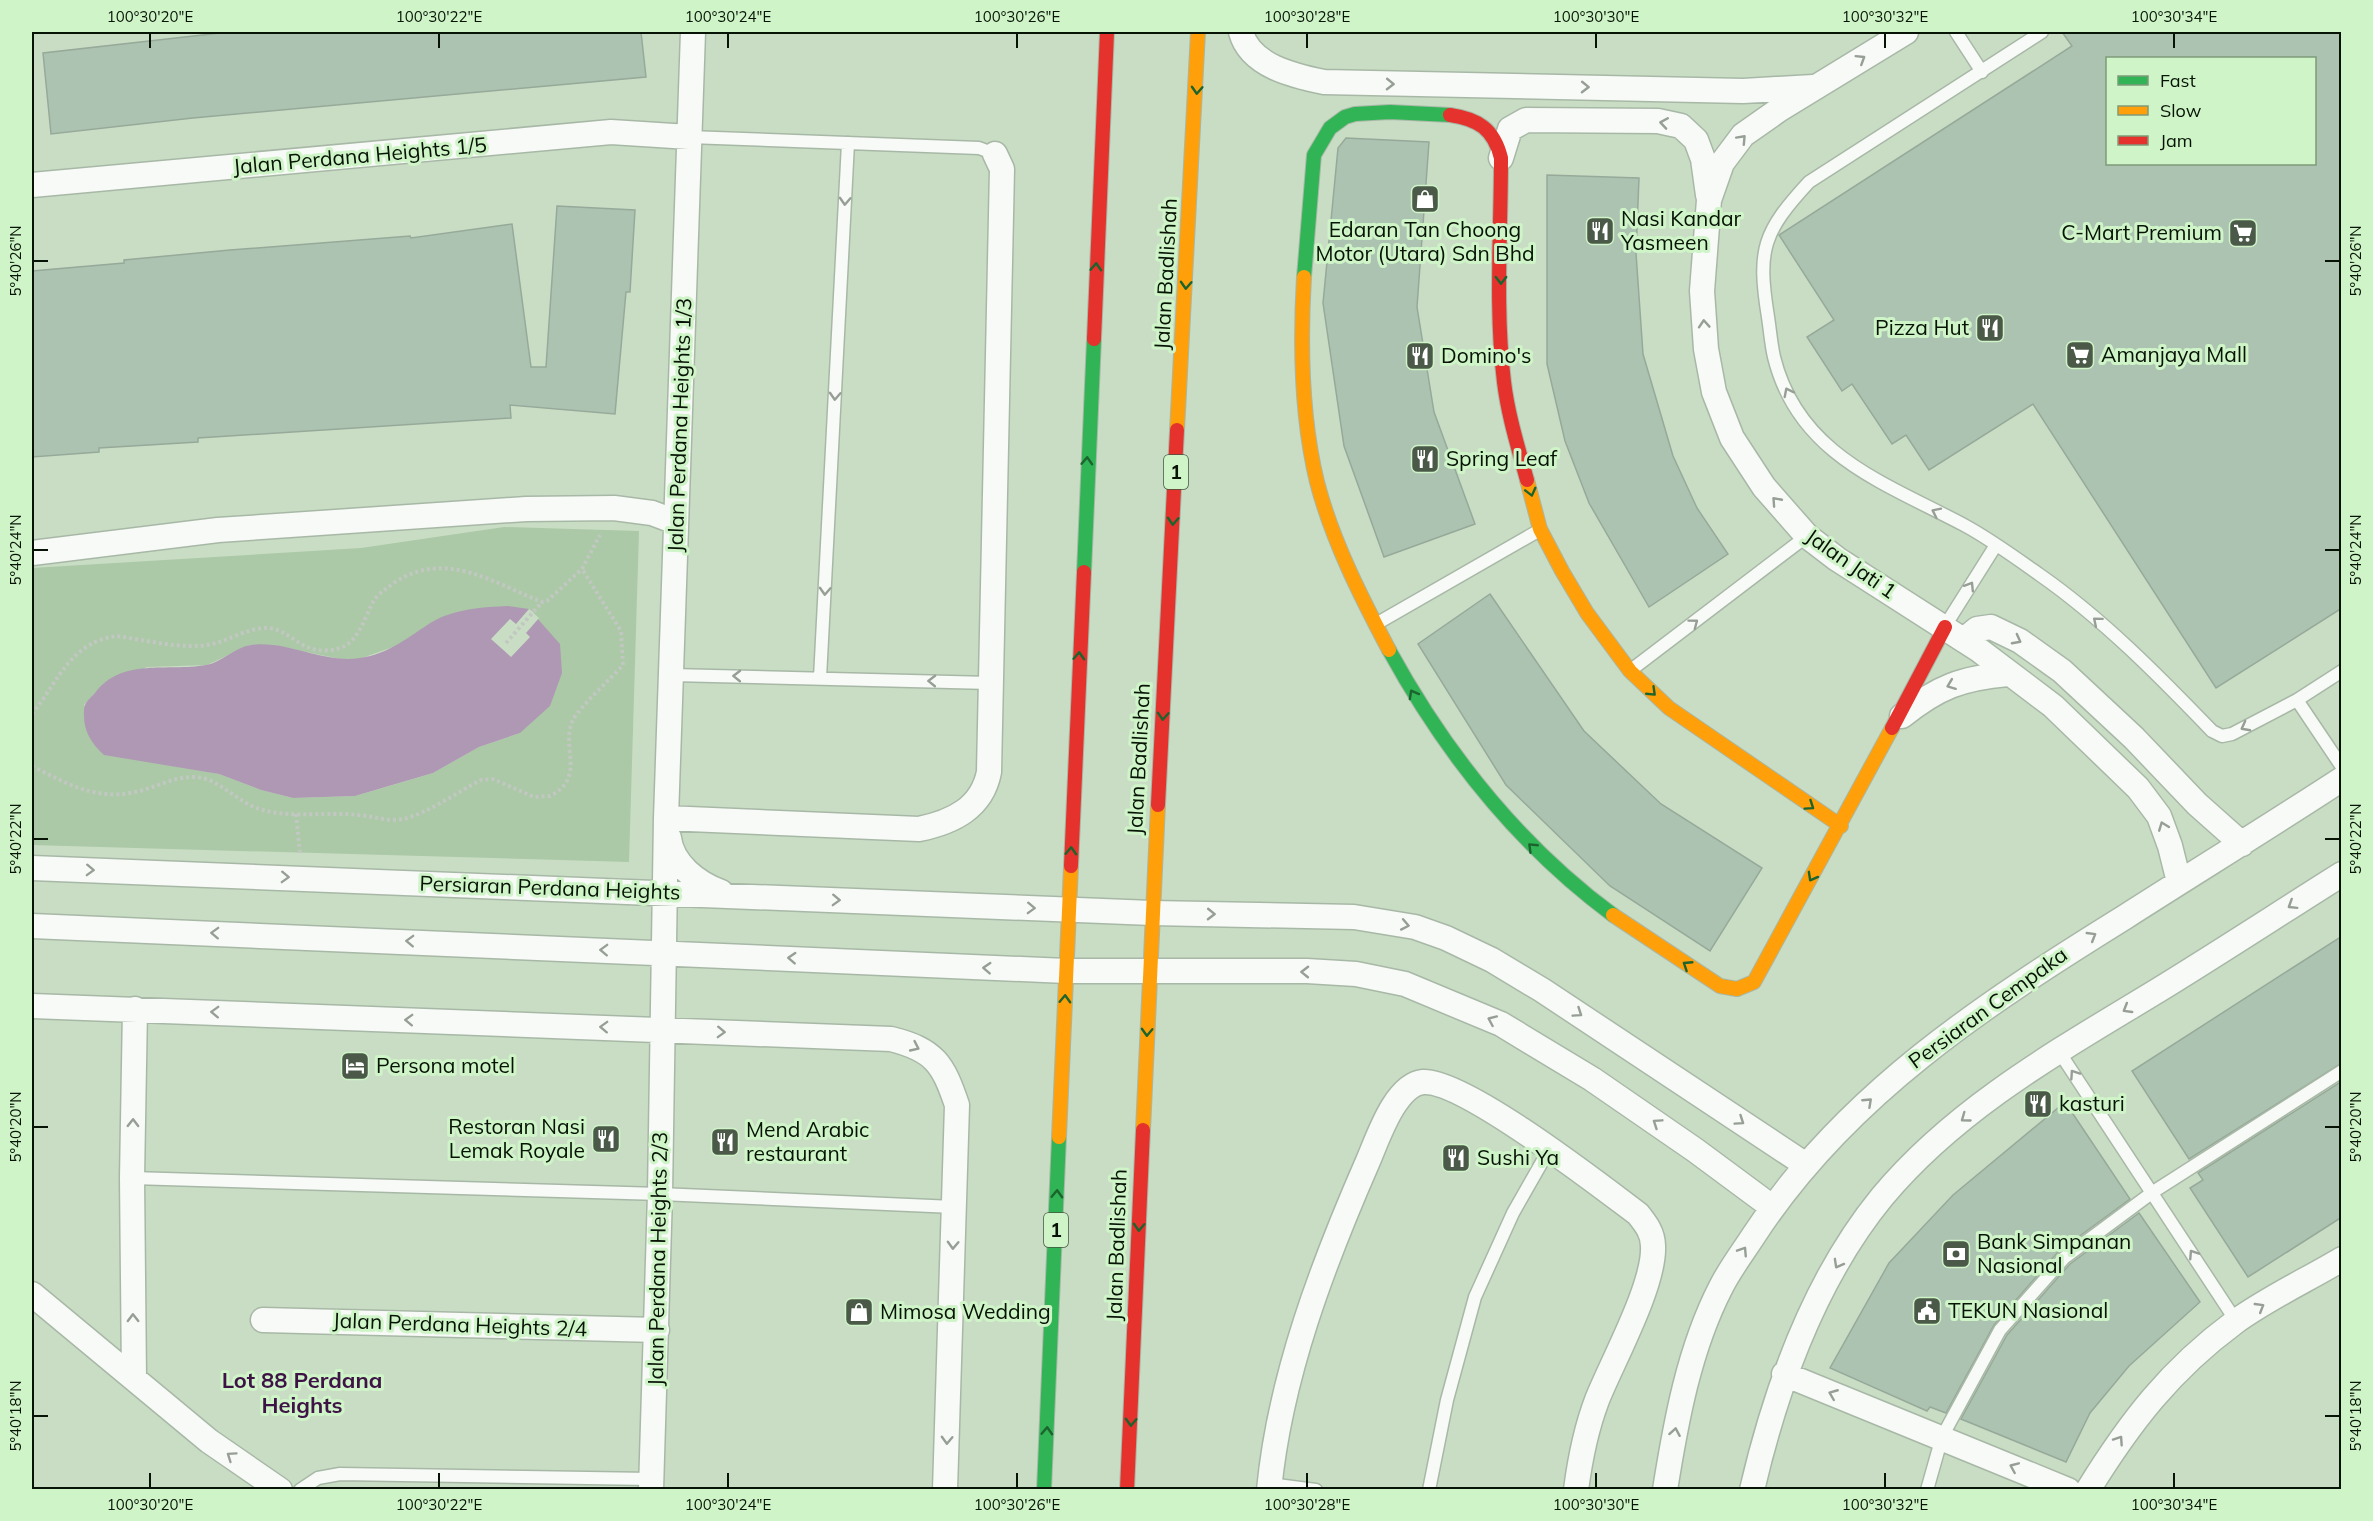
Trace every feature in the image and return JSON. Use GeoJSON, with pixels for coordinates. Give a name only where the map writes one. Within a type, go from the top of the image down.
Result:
{"type":"FeatureCollection","features":[{"type":"Feature","properties":{"kind":"main road","name":"1"},"geometry":{"type":"LineString","coordinates":[[1044,1490],[1107,32]]}},
{"type":"Feature","properties":{"kind":"main road","name":"Jalan Badlishah"},"geometry":{"type":"LineString","coordinates":[[1127,1490],[1152,913],[1198,32]]}},
{"type":"Feature","properties":{"kind":"main road"},"geometry":{"type":"LineString","coordinates":[[1841,826],[1712,740],[1669,708],[1630,670],[1587,613],[1540,529],[1511,422],[1504,382],[1501,336],[1501,158],[1499,147],[1487,129],[1468,117],[1366,112],[1346,116],[1326,131],[1314,155],[1302,355],[1306,406],[1319,490],[1332,528],[1375,625],[1430,724],[1509,826],[1579,890],[1622,922],[1720,986],[1737,989],[1754,982],[1841,826],[1945,627]]}},
{"type":"Feature","properties":{"kind":"street","name":"Jalan Perdana Heights 1/3"},"geometry":{"type":"LineString","coordinates":[[666,818],[693,32]]}},
{"type":"Feature","properties":{"kind":"street"},"geometry":{"type":"LineString","coordinates":[[1241,32],[1244,40],[1265,62],[1290,76],[1324,82],[1743,91],[1816,87]]}},
{"type":"Feature","properties":{"kind":"street","name":"Jalan Jati 1"},"geometry":{"type":"LineString","coordinates":[[1906,32],[1743,135],[1722,163],[1709,200],[1702,291],[1706,350],[1714,392],[1732,438],[1764,487],[1807,537],[1837,559],[1965,639],[2053,706],[2138,788],[2159,816],[2170,846],[2178,882]]}},
{"type":"Feature","properties":{"kind":"street"},"geometry":{"type":"LineString","coordinates":[[1360,84],[1366,112]]}},
{"type":"Feature","properties":{"kind":"street"},"geometry":{"type":"LineString","coordinates":[[1501,158],[1510,129],[1526,120],[1682,126],[1696,140],[1703,159],[1709,200]]}},
{"type":"Feature","properties":{"kind":"street","name":"Jalan Perdana Heights 1/5"},"geometry":{"type":"LineString","coordinates":[[32,185],[611,132],[689,137]]}},
{"type":"Feature","properties":{"kind":"street"},"geometry":{"type":"LineString","coordinates":[[736,896],[718,891],[689,874],[670,849],[666,818],[919,828],[941,824],[966,809],[986,790],[989,772],[1002,169],[995,154]]}},
{"type":"Feature","properties":{"kind":"street"},"geometry":{"type":"LineString","coordinates":[[32,553],[218,530],[526,509],[614,508],[652,513],[676,522]]}},
{"type":"Feature","properties":{"kind":"street"},"geometry":{"type":"LineString","coordinates":[[1965,639],[1977,629],[1991,627],[2020,641],[2062,670],[2134,738],[2197,804],[2242,844]]}},
{"type":"Feature","properties":{"kind":"street"},"geometry":{"type":"LineString","coordinates":[[1896,720],[1945,686],[1973,677],[2008,674]]}},
{"type":"Feature","properties":{"kind":"street","name":"Persiaran Cempaka"},"geometry":{"type":"LineString","coordinates":[[1665,1490],[1678,1416],[1708,1317],[1721,1287],[1772,1207],[1806,1165],[1847,1121],[1905,1067],[1962,1022],[2068,951],[2242,844],[2342,779]]}},
{"type":"Feature","properties":{"kind":"street","name":"Jalan Perdana Heights 2/3"},"geometry":{"type":"LineString","coordinates":[[651,1484],[657,1330],[666,818]]}},
{"type":"Feature","properties":{"kind":"street","name":"Persiaran Perdana Heights"},"geometry":{"type":"LineString","coordinates":[[32,868],[303,877],[1069,910],[1353,917],[1415,927],[1446,938],[1542,990],[1806,1165]]}},
{"type":"Feature","properties":{"kind":"street"},"geometry":{"type":"LineString","coordinates":[[1752,1490],[1764,1438],[1785,1374],[1805,1326],[1841,1258],[1882,1197],[1950,1129],[2058,1050],[2342,874]]}},
{"type":"Feature","properties":{"kind":"street"},"geometry":{"type":"LineString","coordinates":[[32,926],[1066,971],[1150,974],[1307,971],[1356,974],[1415,988],[1501,1024],[1582,1073],[1695,1150],[1772,1207]]}},
{"type":"Feature","properties":{"kind":"street"},"geometry":{"type":"LineString","coordinates":[[32,1006],[663,1029],[891,1039],[912,1044],[931,1055],[946,1074],[957,1106],[945,1490]]}},
{"type":"Feature","properties":{"kind":"street"},"geometry":{"type":"LineString","coordinates":[[134,1377],[132,1178],[135,1009]]}},
{"type":"Feature","properties":{"kind":"street"},"geometry":{"type":"LineString","coordinates":[[1269,1487],[1290,1377],[1338,1230],[1392,1108],[1409,1087],[1423,1082],[1438,1084],[1476,1103],[1550,1148],[1638,1214],[1649,1228],[1653,1245],[1651,1270],[1597,1402],[1580,1459],[1576,1490]]}},
{"type":"Feature","properties":{"kind":"street"},"geometry":{"type":"LineString","coordinates":[[2088,1490],[2121,1435],[2178,1368],[2236,1321],[2342,1259]]}},
{"type":"Feature","properties":{"kind":"street"},"geometry":{"type":"LineString","coordinates":[[32,1294],[209,1441],[280,1490]]}},
{"type":"Feature","properties":{"kind":"street","name":"Jalan Perdana Heights 2/4"},"geometry":{"type":"LineString","coordinates":[[262,1320],[657,1330]]}},
{"type":"Feature","properties":{"kind":"street"},"geometry":{"type":"LineString","coordinates":[[1785,1374],[2068,1490]]}},
{"type":"Feature","properties":{"kind":"lane"},"geometry":{"type":"LineString","coordinates":[[1956,32],[1982,72]]}},
{"type":"Feature","properties":{"kind":"lane"},"geometry":{"type":"LineString","coordinates":[[2042,32],[1809,182],[1768,236],[1763,254],[1765,301],[1774,358],[1800,416],[1820,439],[1849,465],[1966,526],[2042,576],[2100,624],[2166,684],[2212,731],[2222,735],[2232,734],[2297,700],[2342,671]]}},
{"type":"Feature","properties":{"kind":"lane"},"geometry":{"type":"LineString","coordinates":[[689,137],[979,148],[995,154]]}},
{"type":"Feature","properties":{"kind":"lane"},"geometry":{"type":"LineString","coordinates":[[820,678],[848,143]]}},
{"type":"Feature","properties":{"kind":"lane"},"geometry":{"type":"LineString","coordinates":[[1375,625],[1540,529]]}},
{"type":"Feature","properties":{"kind":"lane"},"geometry":{"type":"LineString","coordinates":[[1630,670],[1807,537]]}},
{"type":"Feature","properties":{"kind":"lane"},"geometry":{"type":"LineString","coordinates":[[1945,627],[1996,545]]}},
{"type":"Feature","properties":{"kind":"lane"},"geometry":{"type":"LineString","coordinates":[[672,675],[990,682]]}},
{"type":"Feature","properties":{"kind":"lane"},"geometry":{"type":"LineString","coordinates":[[2297,700],[2342,767]]}},
{"type":"Feature","properties":{"kind":"lane"},"geometry":{"type":"LineString","coordinates":[[2058,1050],[2236,1321]]}},
{"type":"Feature","properties":{"kind":"lane"},"geometry":{"type":"LineString","coordinates":[[1927,1490],[1942,1437],[2000,1330],[2064,1258],[2153,1192],[2342,1071]]}},
{"type":"Feature","properties":{"kind":"lane"},"geometry":{"type":"LineString","coordinates":[[1429,1490],[1447,1400],[1475,1297],[1513,1212],[1550,1148]]}},
{"type":"Feature","properties":{"kind":"lane"},"geometry":{"type":"LineString","coordinates":[[132,1178],[660,1194],[954,1207]]}},
{"type":"Feature","properties":{"kind":"lane"},"geometry":{"type":"LineString","coordinates":[[1129,1454],[1135,1490]]}},
{"type":"Feature","properties":{"kind":"lane"},"geometry":{"type":"LineString","coordinates":[[300,1490],[318,1478],[340,1474],[651,1484]]}},
{"type":"Feature","properties":{"kind":"lane"},"geometry":{"type":"LineString","coordinates":[[1269,1487],[1316,1490]]}},
{"type":"Feature","properties":{"kind":"path"},"geometry":{"type":"LineString","coordinates":[[506,643],[542,603],[547,602],[582,569],[614,508]]}},
{"type":"Feature","properties":{"kind":"path"},"geometry":{"type":"LineString","coordinates":[[32,714],[76,653],[104,638],[117,636],[204,646],[265,628],[279,631],[298,644],[331,650],[344,647],[360,631],[379,594],[403,578],[440,567],[461,569],[542,603]]}},
{"type":"Feature","properties":{"kind":"path"},"geometry":{"type":"LineString","coordinates":[[32,766],[83,790],[103,795],[135,792],[179,778],[195,777],[229,790],[254,807],[273,812],[296,814],[357,814],[401,820],[489,778],[534,797],[550,796],[558,792],[566,783],[570,770],[573,720],[623,665],[621,631],[582,569]]}},
{"type":"Feature","properties":{"kind":"path"},"geometry":{"type":"LineString","coordinates":[[296,814],[303,877]]}},
{"type":"Feature","properties":{"kind":"green space"},"geometry":{"type":"Polygon","coordinates":[[[504,527],[639,531],[629,862],[32,845],[32,568],[361,548],[504,527]],[[529,609],[433,622],[404,643],[359,659],[340,659],[283,647],[250,645],[207,665],[147,667],[93,695],[84,705],[133,758],[219,774],[261,790],[293,798],[355,796],[433,773],[479,747],[520,733],[534,613],[529,609]]]}},
{"type":"Feature","properties":{"kind":"shaded area"},"geometry":{"type":"Polygon","coordinates":[[[508,606],[529,609],[560,644],[562,673],[550,706],[520,733],[479,747],[433,773],[355,796],[293,798],[261,790],[219,774],[104,755],[86,730],[84,711],[87,701],[106,682],[118,674],[146,668],[212,664],[245,646],[265,644],[333,658],[360,658],[389,649],[432,622],[450,614],[479,608],[508,606]]]}},
{"type":"Feature","properties":{"kind":"pier"},"geometry":{"type":"Polygon","coordinates":[[[529,609],[539,618],[526,633],[530,637],[511,657],[491,639],[510,619],[516,624],[529,609]]]}},
{"type":"Feature","properties":{"kind":"building"},"geometry":{"type":"Polygon","coordinates":[[[229,32],[641,32],[646,77],[193,118],[51,134],[43,53],[229,32]]]}},
{"type":"Feature","properties":{"kind":"building","name":"Amanjaya Mall"},"geometry":{"type":"Polygon","coordinates":[[[2062,32],[2342,32],[2342,608],[2216,688],[2033,404],[1929,470],[1906,435],[1892,444],[1852,384],[1842,391],[1807,337],[1834,320],[1779,235],[2072,46],[2062,32]]]}},
{"type":"Feature","properties":{"kind":"building"},"geometry":{"type":"Polygon","coordinates":[[[1346,138],[1429,142],[1417,307],[1434,412],[1475,524],[1384,557],[1344,446],[1323,303],[1338,148],[1346,138]]]}},
{"type":"Feature","properties":{"kind":"building"},"geometry":{"type":"Polygon","coordinates":[[[1547,175],[1639,178],[1636,253],[1643,354],[1673,456],[1697,508],[1728,554],[1649,607],[1589,503],[1565,441],[1547,364],[1547,175]]]}},
{"type":"Feature","properties":{"kind":"building"},"geometry":{"type":"Polygon","coordinates":[[[557,206],[635,210],[630,292],[626,292],[615,414],[510,405],[511,418],[198,438],[198,442],[99,448],[99,452],[32,457],[32,271],[230,250],[410,236],[411,238],[512,224],[531,367],[546,367],[557,206]]]}},
{"type":"Feature","properties":{"kind":"building"},"geometry":{"type":"Polygon","coordinates":[[[1490,594],[1584,731],[1661,804],[1762,868],[1710,951],[1610,886],[1506,785],[1418,644],[1490,594]]]}},
{"type":"Feature","properties":{"kind":"building"},"geometry":{"type":"Polygon","coordinates":[[[2342,936],[2342,1063],[2189,1159],[2132,1071],[2342,936]]]}},
{"type":"Feature","properties":{"kind":"building"},"geometry":{"type":"Polygon","coordinates":[[[2342,1081],[2342,1217],[2248,1277],[2190,1188],[2203,1180],[2198,1173],[2342,1081]]]}},
{"type":"Feature","properties":{"kind":"building"},"geometry":{"type":"Polygon","coordinates":[[[2065,1102],[2130,1199],[2058,1252],[1994,1325],[1946,1413],[1930,1407],[1927,1411],[1830,1368],[1889,1263],[1953,1195],[2065,1102]]]}},
{"type":"Feature","properties":{"kind":"building"},"geometry":{"type":"Polygon","coordinates":[[[2139,1213],[2200,1302],[2129,1366],[2090,1413],[2066,1462],[1961,1419],[2007,1335],[2070,1264],[2139,1213]]]}},
{"type":"Feature","properties":{"kind":"traffic: fast"},"geometry":{"type":"LineString","coordinates":[[1304,277],[1314,155],[1330,128],[1345,117],[1355,114],[1390,112],[1450,115]]}},
{"type":"Feature","properties":{"kind":"traffic: fast"},"geometry":{"type":"LineString","coordinates":[[1084,572],[1094,339]]}},
{"type":"Feature","properties":{"kind":"traffic: fast"},"geometry":{"type":"LineString","coordinates":[[1389,650],[1435,725],[1486,795],[1546,858],[1613,915]]}},
{"type":"Feature","properties":{"kind":"traffic: fast"},"geometry":{"type":"LineString","coordinates":[[1044,1490],[1059,1137]]}},
{"type":"Feature","properties":{"kind":"traffic: slow"},"geometry":{"type":"LineString","coordinates":[[1177,430],[1198,32]]}},
{"type":"Feature","properties":{"kind":"traffic: slow"},"geometry":{"type":"LineString","coordinates":[[1304,277],[1303,380],[1308,432],[1317,482],[1339,547],[1389,650]]}},
{"type":"Feature","properties":{"kind":"traffic: slow"},"geometry":{"type":"LineString","coordinates":[[1527,480],[1540,529],[1562,571],[1587,613],[1630,671],[1669,708],[1841,826]]}},
{"type":"Feature","properties":{"kind":"traffic: slow"},"geometry":{"type":"LineString","coordinates":[[1613,915],[1720,986],[1737,989],[1754,982],[1892,728]]}},
{"type":"Feature","properties":{"kind":"traffic: slow"},"geometry":{"type":"LineString","coordinates":[[1143,1130],[1158,805]]}},
{"type":"Feature","properties":{"kind":"traffic: slow"},"geometry":{"type":"LineString","coordinates":[[1059,1137],[1071,866]]}},
{"type":"Feature","properties":{"kind":"traffic: jam"},"geometry":{"type":"LineString","coordinates":[[1094,339],[1107,32]]}},
{"type":"Feature","properties":{"kind":"traffic: jam"},"geometry":{"type":"LineString","coordinates":[[1450,115],[1469,119],[1483,127],[1494,140],[1501,158],[1499,298],[1501,354],[1508,407],[1527,480]]}},
{"type":"Feature","properties":{"kind":"traffic: jam"},"geometry":{"type":"LineString","coordinates":[[1158,805],[1177,430]]}},
{"type":"Feature","properties":{"kind":"traffic: jam"},"geometry":{"type":"LineString","coordinates":[[1071,866],[1084,572]]}},
{"type":"Feature","properties":{"kind":"traffic: jam"},"geometry":{"type":"LineString","coordinates":[[1892,728],[1945,627]]}},
{"type":"Feature","properties":{"kind":"traffic: jam"},"geometry":{"type":"LineString","coordinates":[[1127,1490],[1143,1130]]}},
{"type":"Feature","properties":{"kind":"place","name":"Edaran Tan Choong Motor (Utara) Sdn Bhd"},"geometry":{"type":"Point","coordinates":[1425,199]}},
{"type":"Feature","properties":{"kind":"place","name":"Nasi Kandar Yasmeen"},"geometry":{"type":"Point","coordinates":[1600,231]}},
{"type":"Feature","properties":{"kind":"place","name":"C-Mart Premium"},"geometry":{"type":"Point","coordinates":[2243,233]}},
{"type":"Feature","properties":{"kind":"place","name":"Pizza Hut"},"geometry":{"type":"Point","coordinates":[1990,328]}},
{"type":"Feature","properties":{"kind":"place","name":"Amanjaya Mall"},"geometry":{"type":"Point","coordinates":[2080,355]}},
{"type":"Feature","properties":{"kind":"place","name":"Domino's"},"geometry":{"type":"Point","coordinates":[1420,356]}},
{"type":"Feature","properties":{"kind":"place","name":"Spring Leaf"},"geometry":{"type":"Point","coordinates":[1425,459]}},
{"type":"Feature","properties":{"kind":"place","name":"Persona motel"},"geometry":{"type":"Point","coordinates":[355,1066]}},
{"type":"Feature","properties":{"kind":"place","name":"kasturi"},"geometry":{"type":"Point","coordinates":[2038,1104]}},
{"type":"Feature","properties":{"kind":"place","name":"Restoran Nasi Lemak Royale"},"geometry":{"type":"Point","coordinates":[606,1139]}},
{"type":"Feature","properties":{"kind":"place","name":"Mend Arabic restaurant"},"geometry":{"type":"Point","coordinates":[725,1142]}},
{"type":"Feature","properties":{"kind":"place","name":"Sushi Ya"},"geometry":{"type":"Point","coordinates":[1456,1158]}},
{"type":"Feature","properties":{"kind":"place","name":"Bank Simpanan Nasional"},"geometry":{"type":"Point","coordinates":[1956,1254]}},
{"type":"Feature","properties":{"kind":"place","name":"TEKUN Nasional"},"geometry":{"type":"Point","coordinates":[1927,1311]}},
{"type":"Feature","properties":{"kind":"place","name":"Mimosa Wedding"},"geometry":{"type":"Point","coordinates":[859,1312]}},
{"type":"Feature","properties":{"kind":"district","name":"Lot 88 Perdana Heights"},"geometry":{"type":"Point","coordinates":[302,1392]}}]}
